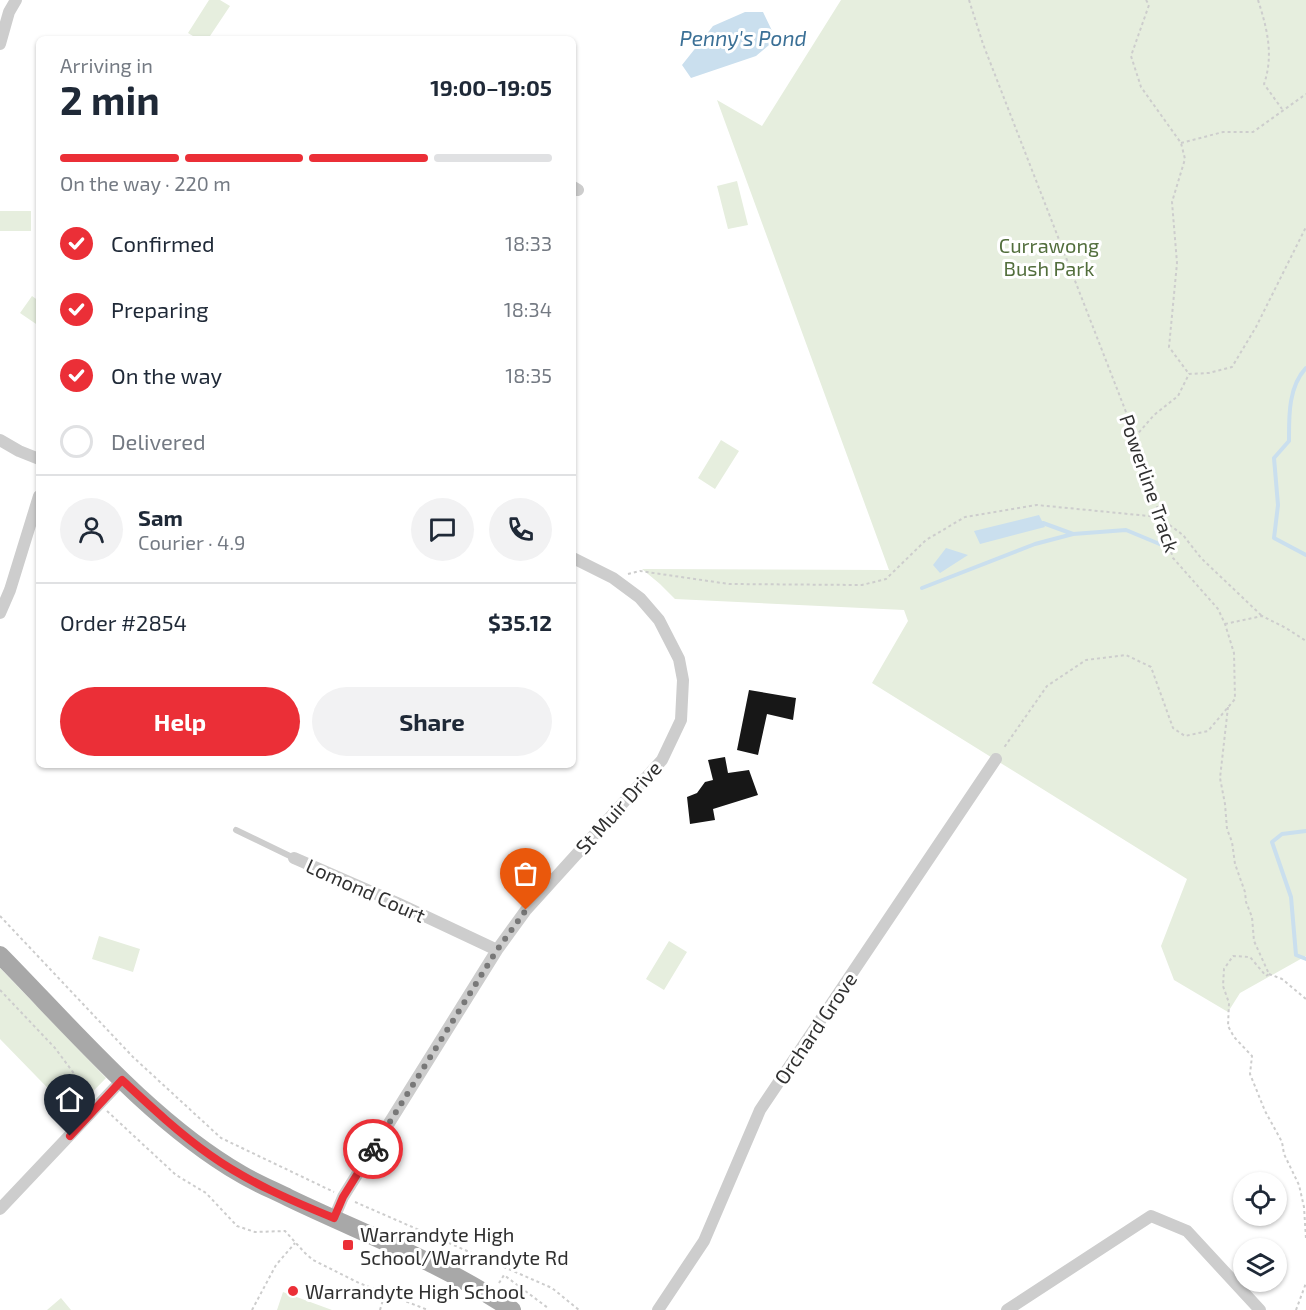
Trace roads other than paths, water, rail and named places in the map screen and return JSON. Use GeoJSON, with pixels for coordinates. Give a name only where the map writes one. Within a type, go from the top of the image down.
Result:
{"type":"FeatureCollection","features":[{"type":"Feature","properties":{"kind":"main road"},"geometry":{"type":"LineString","coordinates":[[0,955],[122,1080],[211,1155],[242,1175],[420,1258],[484,1292],[512,1310]]}},
{"type":"Feature","properties":{"kind":"street"},"geometry":{"type":"LineString","coordinates":[[0,44],[9,12],[16,0]]}},
{"type":"Feature","properties":{"kind":"street"},"geometry":{"type":"LineString","coordinates":[[0,440],[36,458]]}},
{"type":"Feature","properties":{"kind":"street"},"geometry":{"type":"LineString","coordinates":[[0,613],[10,590],[36,506]]}},
{"type":"Feature","properties":{"kind":"street","name":"St Muir Drive"},"geometry":{"type":"LineString","coordinates":[[334,1218],[343,1197],[497,950],[526,910],[662,760],[681,720],[683,680],[679,659],[670,637],[659,620],[640,598],[613,578],[576,560]]}},
{"type":"Feature","properties":{"kind":"street","name":"Orchard Grove"},"geometry":{"type":"LineString","coordinates":[[658,1310],[704,1241],[760,1110],[996,759]]}},
{"type":"Feature","properties":{"kind":"street","name":"Lomond Court"},"geometry":{"type":"LineString","coordinates":[[294,858],[497,950]]}},
{"type":"Feature","properties":{"kind":"street"},"geometry":{"type":"LineString","coordinates":[[0,1209],[122,1080]]}},
{"type":"Feature","properties":{"kind":"street"},"geometry":{"type":"LineString","coordinates":[[1007,1310],[1151,1216],[1188,1232],[1260,1310]]}},
{"type":"Feature","properties":{"kind":"lane","name":"Lomond Court"},"geometry":{"type":"LineString","coordinates":[[236,830],[294,858]]}},
{"type":"Feature","properties":{"kind":"water","name":"Penny's Pond"},"geometry":{"type":"Polygon","coordinates":[[[745,12],[763,12],[776,39],[756,56],[691,78],[682,65],[713,26],[745,12]]]}},
{"type":"Feature","properties":{"kind":"water"},"geometry":{"type":"Polygon","coordinates":[[[1039,515],[1045,527],[980,544],[974,531],[1039,515]]]}},
{"type":"Feature","properties":{"kind":"water"},"geometry":{"type":"Polygon","coordinates":[[[946,548],[968,555],[940,573],[933,565],[946,548]]]}},
{"type":"Feature","properties":{"kind":"waterway"},"geometry":{"type":"LineString","coordinates":[[1306,368],[1293,393],[1289,441],[1274,458],[1278,505],[1274,538],[1306,555]]}},
{"type":"Feature","properties":{"kind":"waterway"},"geometry":{"type":"LineString","coordinates":[[1043,523],[1073,534]]}},
{"type":"Feature","properties":{"kind":"waterway"},"geometry":{"type":"LineString","coordinates":[[922,588],[1035,544],[1073,534],[1126,530],[1162,545]]}},
{"type":"Feature","properties":{"kind":"waterway"},"geometry":{"type":"LineString","coordinates":[[1306,831],[1282,834],[1272,842],[1291,897],[1296,955],[1306,959]]}},
{"type":"Feature","properties":{"kind":"place","name":"Warrandyte High School/Warrandyte Rd"},"geometry":{"type":"Point","coordinates":[348,1245]}},
{"type":"Feature","properties":{"kind":"place","name":"Warrandyte High School"},"geometry":{"type":"Point","coordinates":[293,1291]}},
{"type":"Feature","properties":{"kind":"park label","name":"Currawong Bush Park"},"geometry":{"type":"Point","coordinates":[1049,256]}}]}
